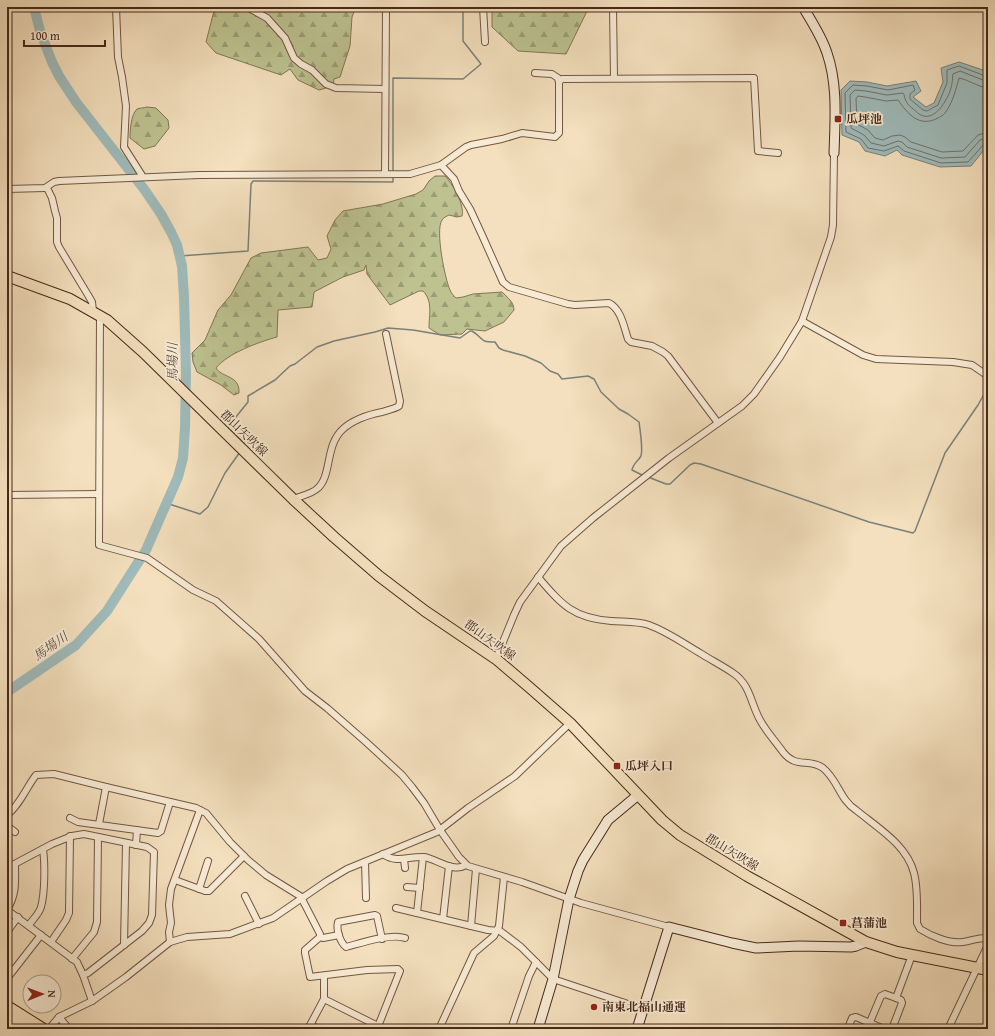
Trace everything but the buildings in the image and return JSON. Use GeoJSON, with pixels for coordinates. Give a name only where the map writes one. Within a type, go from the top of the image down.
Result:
{"type":"FeatureCollection","features":[{"type":"Feature","properties":{"kind":"highway"},"geometry":{"type":"LineString","coordinates":[[7,1007],[42,1029]]}},
{"type":"Feature","properties":{"kind":"highway"},"geometry":{"type":"LineString","coordinates":[[7,1018],[25,1029]]}},
{"type":"Feature","properties":{"kind":"main road","name":"郡山矢吹線"},"geometry":{"type":"LineString","coordinates":[[7,276],[70,299],[96,313],[124,335],[293,500],[334,537],[379,576],[496,659],[529,687],[570,723],[662,820],[680,835],[747,876],[866,942],[912,955],[988,970]]}},
{"type":"Feature","properties":{"kind":"street"},"geometry":{"type":"LineString","coordinates":[[116,7],[118,57],[126,106],[124,147],[142,177]]}},
{"type":"Feature","properties":{"kind":"street"},"geometry":{"type":"LineString","coordinates":[[247,7],[267,18],[285,38],[294,58],[312,70],[326,84],[336,88],[385,89]]}},
{"type":"Feature","properties":{"kind":"street"},"geometry":{"type":"LineString","coordinates":[[385,174],[386,7]]}},
{"type":"Feature","properties":{"kind":"street"},"geometry":{"type":"LineString","coordinates":[[483,7],[485,42]]}},
{"type":"Feature","properties":{"kind":"street"},"geometry":{"type":"LineString","coordinates":[[614,7],[614,78]]}},
{"type":"Feature","properties":{"kind":"street"},"geometry":{"type":"LineString","coordinates":[[496,659],[514,615],[530,587],[561,546],[578,530],[669,458],[742,406],[754,394],[780,357],[802,321],[831,237],[833,225],[834,153],[834,81],[822,39],[803,7]]}},
{"type":"Feature","properties":{"kind":"street"},"geometry":{"type":"LineString","coordinates":[[7,189],[47,188],[54,182],[59,181],[142,177],[199,175],[408,174],[441,165],[466,147],[502,139],[518,133],[530,133],[541,136],[555,137],[558,135],[558,78],[554,75],[535,73]]}},
{"type":"Feature","properties":{"kind":"street"},"geometry":{"type":"LineString","coordinates":[[559,82],[562,79],[754,78],[758,151],[778,153]]}},
{"type":"Feature","properties":{"kind":"street"},"geometry":{"type":"LineString","coordinates":[[441,165],[454,179],[459,191],[470,209],[499,276],[506,285],[568,304],[609,303],[613,305],[618,310],[628,339],[631,342],[652,346],[668,356],[718,423]]}},
{"type":"Feature","properties":{"kind":"street"},"geometry":{"type":"LineString","coordinates":[[47,188],[52,198],[57,218],[57,242],[92,302],[96,313],[99,545],[138,554],[147,558],[193,590],[216,601],[259,639],[305,691],[402,775],[424,803],[440,830],[459,857],[470,868],[522,882],[569,899],[668,927],[756,948],[799,946],[851,947],[866,942]]}},
{"type":"Feature","properties":{"kind":"street"},"geometry":{"type":"LineString","coordinates":[[802,321],[862,355],[876,359],[960,363],[972,365],[988,376]]}},
{"type":"Feature","properties":{"kind":"street"},"geometry":{"type":"LineString","coordinates":[[293,500],[312,492],[323,482],[329,455],[335,439],[343,429],[363,416],[394,409],[399,406],[400,401],[386,334]]}},
{"type":"Feature","properties":{"kind":"street"},"geometry":{"type":"LineString","coordinates":[[7,495],[99,494]]}},
{"type":"Feature","properties":{"kind":"street"},"geometry":{"type":"LineString","coordinates":[[538,577],[568,608],[577,614],[591,619],[641,623],[650,626],[675,637],[734,674],[746,686],[760,721],[788,757],[797,762],[815,764],[825,769],[850,806],[895,842],[907,856],[915,875],[917,923],[920,929],[948,941],[957,942],[978,938],[988,938]]}},
{"type":"Feature","properties":{"kind":"street"},"geometry":{"type":"LineString","coordinates":[[50,1029],[59,1017],[92,1001],[126,977],[170,942],[187,937],[230,934],[259,924],[273,918],[347,869],[440,830],[468,808],[515,776],[570,723]]}},
{"type":"Feature","properties":{"kind":"street"},"geometry":{"type":"LineString","coordinates":[[7,815],[15,809],[27,787],[36,775],[54,774],[200,810],[206,813],[230,842],[266,875],[300,896],[320,932],[320,938]]}},
{"type":"Feature","properties":{"kind":"street"},"geometry":{"type":"LineString","coordinates":[[100,824],[106,787]]}},
{"type":"Feature","properties":{"kind":"street"},"geometry":{"type":"LineString","coordinates":[[538,1029],[553,979],[569,899],[583,860],[603,827],[618,811],[638,794]]}},
{"type":"Feature","properties":{"kind":"street"},"geometry":{"type":"LineString","coordinates":[[70,818],[78,822],[158,833],[161,831],[170,802]]}},
{"type":"Feature","properties":{"kind":"street"},"geometry":{"type":"LineString","coordinates":[[170,942],[169,932],[171,924],[169,903],[171,889],[200,810]]}},
{"type":"Feature","properties":{"kind":"street"},"geometry":{"type":"LineString","coordinates":[[7,826],[15,832]]}},
{"type":"Feature","properties":{"kind":"street"},"geometry":{"type":"LineString","coordinates":[[136,845],[137,830]]}},
{"type":"Feature","properties":{"kind":"street"},"geometry":{"type":"LineString","coordinates":[[7,868],[70,836],[84,834],[98,838],[150,847],[154,852],[151,920],[146,928],[88,973],[83,975]]}},
{"type":"Feature","properties":{"kind":"street"},"geometry":{"type":"LineString","coordinates":[[51,942],[64,925],[69,913],[70,836]]}},
{"type":"Feature","properties":{"kind":"street"},"geometry":{"type":"LineString","coordinates":[[72,959],[94,932],[97,922],[98,838]]}},
{"type":"Feature","properties":{"kind":"street"},"geometry":{"type":"LineString","coordinates":[[124,945],[126,843]]}},
{"type":"Feature","properties":{"kind":"street"},"geometry":{"type":"LineString","coordinates":[[29,925],[42,904],[43,849]]}},
{"type":"Feature","properties":{"kind":"street"},"geometry":{"type":"LineString","coordinates":[[383,854],[392,859],[423,857],[449,866],[462,867],[466,865]]}},
{"type":"Feature","properties":{"kind":"street"},"geometry":{"type":"LineString","coordinates":[[175,880],[205,891],[211,890],[244,856]]}},
{"type":"Feature","properties":{"kind":"street"},"geometry":{"type":"LineString","coordinates":[[417,913],[423,857]]}},
{"type":"Feature","properties":{"kind":"street"},"geometry":{"type":"LineString","coordinates":[[404,859],[405,868]]}},
{"type":"Feature","properties":{"kind":"street"},"geometry":{"type":"LineString","coordinates":[[199,888],[208,861]]}},
{"type":"Feature","properties":{"kind":"street"},"geometry":{"type":"LineString","coordinates":[[365,862],[366,898]]}},
{"type":"Feature","properties":{"kind":"street"},"geometry":{"type":"LineString","coordinates":[[15,864],[15,892],[7,910],[77,962],[92,1001]]}},
{"type":"Feature","properties":{"kind":"street"},"geometry":{"type":"LineString","coordinates":[[443,919],[449,866]]}},
{"type":"Feature","properties":{"kind":"street"},"geometry":{"type":"LineString","coordinates":[[471,926],[476,869]]}},
{"type":"Feature","properties":{"kind":"street"},"geometry":{"type":"LineString","coordinates":[[439,1029],[474,953],[494,936],[497,930],[504,877]]}},
{"type":"Feature","properties":{"kind":"street"},"geometry":{"type":"LineString","coordinates":[[407,887],[420,888]]}},
{"type":"Feature","properties":{"kind":"street"},"geometry":{"type":"LineString","coordinates":[[245,896],[259,924]]}},
{"type":"Feature","properties":{"kind":"street"},"geometry":{"type":"LineString","coordinates":[[396,908],[488,930],[497,930],[521,947],[548,976],[553,979],[643,1008]]}},
{"type":"Feature","properties":{"kind":"street"},"geometry":{"type":"LineString","coordinates":[[382,939],[377,916],[375,915],[338,922],[337,926],[339,935],[343,945],[346,946],[398,936],[405,938]]}},
{"type":"Feature","properties":{"kind":"street"},"geometry":{"type":"LineString","coordinates":[[7,932],[18,917]]}},
{"type":"Feature","properties":{"kind":"street"},"geometry":{"type":"LineString","coordinates":[[637,1029],[668,927]]}},
{"type":"Feature","properties":{"kind":"street"},"geometry":{"type":"LineString","coordinates":[[7,977],[41,935]]}},
{"type":"Feature","properties":{"kind":"street"},"geometry":{"type":"LineString","coordinates":[[324,1000],[380,1028],[400,971],[398,969],[367,970],[310,977],[304,953],[305,950],[320,938],[339,935]]}},
{"type":"Feature","properties":{"kind":"street"},"geometry":{"type":"LineString","coordinates":[[948,1029],[988,945]]}},
{"type":"Feature","properties":{"kind":"street"},"geometry":{"type":"LineString","coordinates":[[896,998],[912,955]]}},
{"type":"Feature","properties":{"kind":"street"},"geometry":{"type":"LineString","coordinates":[[512,1029],[536,962]]}},
{"type":"Feature","properties":{"kind":"street"},"geometry":{"type":"LineString","coordinates":[[319,1029],[310,1027],[324,1000],[324,976]]}},
{"type":"Feature","properties":{"kind":"street"},"geometry":{"type":"LineString","coordinates":[[870,1022],[881,996],[885,994],[901,1000],[902,1003],[892,1029]]}},
{"type":"Feature","properties":{"kind":"street"},"geometry":{"type":"LineString","coordinates":[[59,1017],[69,1029]]}},
{"type":"Feature","properties":{"kind":"street"},"geometry":{"type":"LineString","coordinates":[[848,1028],[852,1018],[856,1017],[884,1029]]}},
{"type":"Feature","properties":{"kind":"green space"},"geometry":{"type":"Polygon","coordinates":[[[215,7],[356,7],[352,17],[350,46],[340,77],[334,79],[333,86],[319,90],[298,80],[290,69],[281,75],[216,53],[206,42],[215,7]]]}},
{"type":"Feature","properties":{"kind":"green space"},"geometry":{"type":"Polygon","coordinates":[[[492,7],[589,7],[566,54],[518,51],[492,27],[492,7]]]}},
{"type":"Feature","properties":{"kind":"green space"},"geometry":{"type":"Polygon","coordinates":[[[147,107],[156,108],[168,120],[169,128],[155,146],[144,149],[130,138],[130,131],[135,111],[137,109],[147,107]]]}},
{"type":"Feature","properties":{"kind":"green space"},"geometry":{"type":"Polygon","coordinates":[[[435,176],[445,176],[448,179],[462,206],[462,216],[457,217],[449,215],[442,220],[440,225],[440,244],[450,291],[456,298],[473,294],[502,292],[512,302],[514,307],[514,310],[504,322],[485,331],[467,329],[462,334],[440,335],[429,328],[429,304],[423,291],[419,291],[390,305],[367,274],[366,265],[364,270],[343,277],[314,292],[312,307],[278,310],[277,337],[236,353],[216,368],[222,374],[237,383],[239,393],[234,395],[221,385],[197,372],[193,362],[192,353],[205,340],[218,310],[231,295],[251,258],[261,253],[308,247],[318,260],[327,258],[331,249],[327,236],[335,220],[343,211],[383,204],[416,194],[423,190],[429,181],[435,176]]]}},
{"type":"Feature","properties":{"kind":"water","name":"瓜坪池"},"geometry":{"type":"Polygon","coordinates":[[[959,62],[983,70],[988,74],[988,145],[971,166],[940,167],[902,155],[897,150],[885,156],[865,151],[859,142],[842,135],[841,90],[850,81],[867,82],[887,86],[916,81],[921,91],[913,97],[926,107],[934,103],[943,82],[941,68],[959,62]]]}},
{"type":"Feature","properties":{"kind":"waterway","name":"馬場川"},"geometry":{"type":"LineString","coordinates":[[7,692],[76,645],[107,611],[146,550],[178,477],[183,458],[185,427],[186,373],[184,297],[182,266],[177,245],[161,214],[144,189],[76,102],[59,76],[40,31],[34,7]]}},
{"type":"Feature","properties":{"kind":"waterway"},"geometry":{"type":"LineString","coordinates":[[393,173],[393,78],[463,79],[481,64],[463,41],[463,7]]}},
{"type":"Feature","properties":{"kind":"waterway"},"geometry":{"type":"LineString","coordinates":[[180,256],[248,251],[251,184],[253,181],[393,182],[393,177]]}},
{"type":"Feature","properties":{"kind":"waterway"},"geometry":{"type":"LineString","coordinates":[[228,429],[227,428],[248,402],[248,396],[275,380],[290,366],[295,364],[317,347],[334,341],[388,328],[413,330],[460,338],[472,331],[484,341],[495,342],[499,348],[503,350],[525,356],[541,363],[550,371],[558,374],[562,379],[588,376],[594,379],[601,392],[619,409],[639,422],[642,453],[634,464],[632,470],[644,476]]}},
{"type":"Feature","properties":{"kind":"waterway"},"geometry":{"type":"LineString","coordinates":[[648,477],[666,484],[670,484],[690,465],[694,463],[701,464],[869,522],[913,533],[945,453],[978,405],[988,387]]}},
{"type":"Feature","properties":{"kind":"waterway"},"geometry":{"type":"LineString","coordinates":[[231,431],[245,444],[244,445]]}},
{"type":"Feature","properties":{"kind":"waterway"},"geometry":{"type":"LineString","coordinates":[[166,503],[200,514],[208,507],[225,473],[240,452]]}},
{"type":"Feature","properties":{"kind":"place","name":"瓜坪池"},"geometry":{"type":"Point","coordinates":[838,119]}},
{"type":"Feature","properties":{"kind":"place","name":"瓜坪入口"},"geometry":{"type":"Point","coordinates":[617,766]}},
{"type":"Feature","properties":{"kind":"place","name":"菖蒲池"},"geometry":{"type":"Point","coordinates":[843,923]}},
{"type":"Feature","properties":{"kind":"place","name":"南東北福山通運"},"geometry":{"type":"Point","coordinates":[594,1007]}}]}
